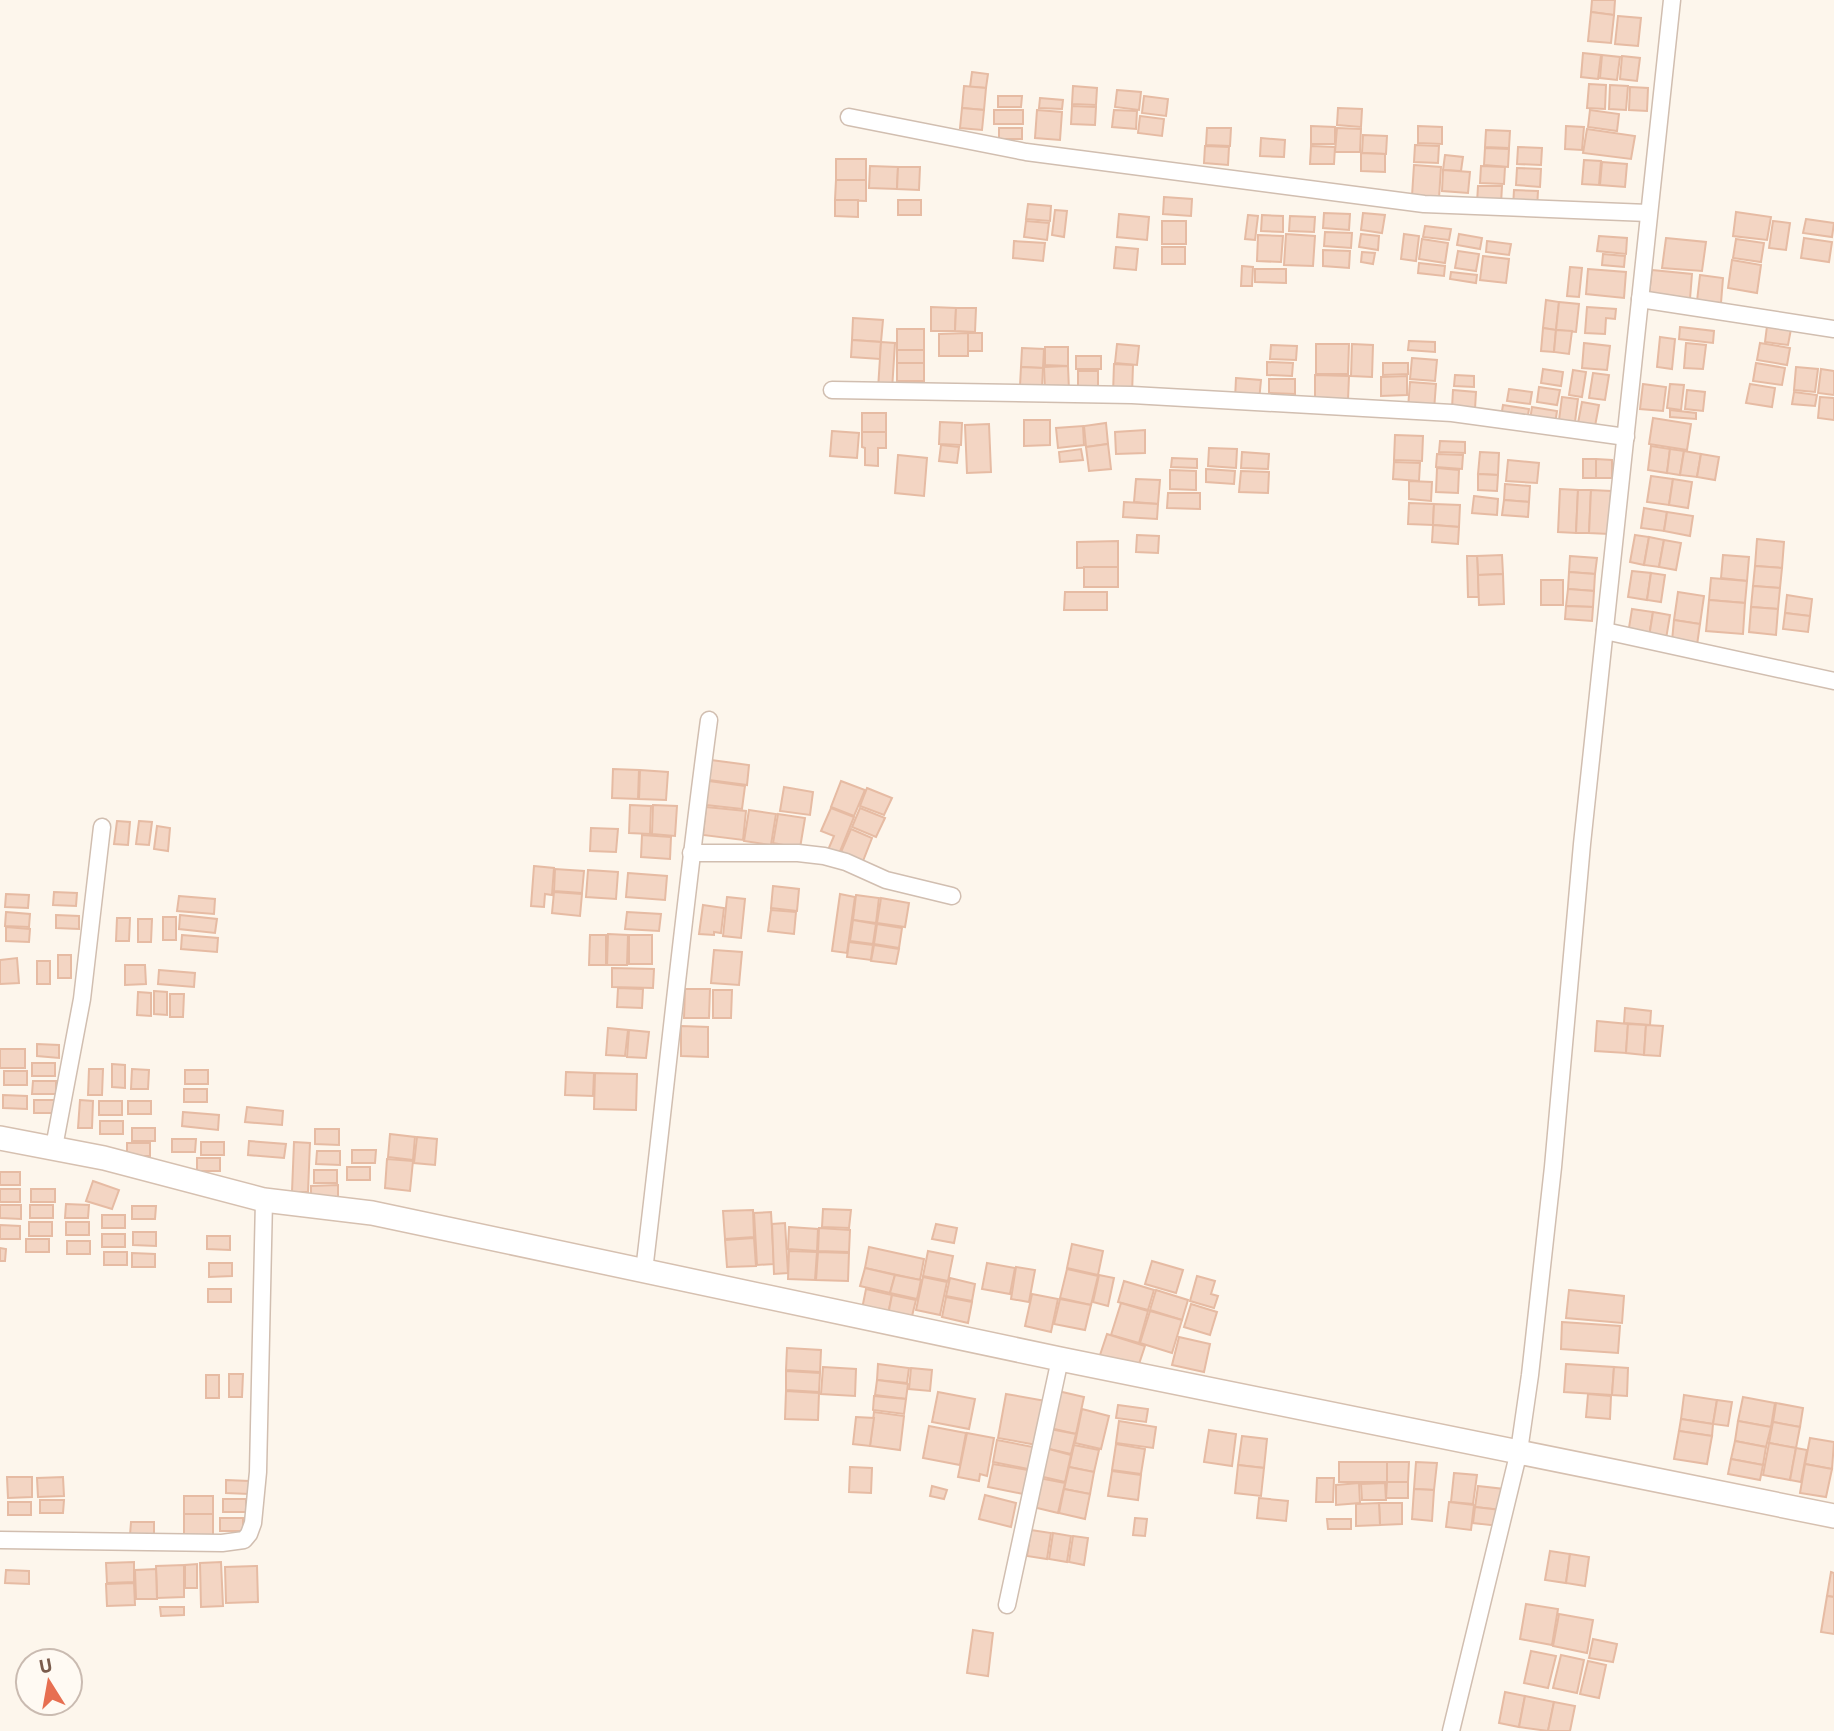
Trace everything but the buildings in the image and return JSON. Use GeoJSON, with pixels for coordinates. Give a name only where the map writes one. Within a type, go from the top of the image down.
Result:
{"type":"FeatureCollection","features":[{"type":"Feature","properties":{"kind":"main road"},"geometry":{"type":"LineString","coordinates":[[0,1138],[54,1147],[264,1200],[372,1213],[1060,1359],[1834,1516]]}},
{"type":"Feature","properties":{"kind":"street"},"geometry":{"type":"LineString","coordinates":[[1451,1731],[1519,1451],[1530,1375],[1553,1167],[1582,844],[1672,0]]}},
{"type":"Feature","properties":{"kind":"street"},"geometry":{"type":"LineString","coordinates":[[849,117],[1026,152],[1424,204],[1648,213]]}},
{"type":"Feature","properties":{"kind":"street"},"geometry":{"type":"LineString","coordinates":[[1640,299],[1834,329]]}},
{"type":"Feature","properties":{"kind":"street"},"geometry":{"type":"LineString","coordinates":[[832,390],[1132,395],[1438,412],[1626,437]]}},
{"type":"Feature","properties":{"kind":"street"},"geometry":{"type":"LineString","coordinates":[[1605,631],[1834,681]]}},
{"type":"Feature","properties":{"kind":"street"},"geometry":{"type":"LineString","coordinates":[[644,1271],[675,1018],[691,853],[709,720]]}},
{"type":"Feature","properties":{"kind":"street"},"geometry":{"type":"LineString","coordinates":[[54,1147],[82,999],[102,827]]}},
{"type":"Feature","properties":{"kind":"street"},"geometry":{"type":"LineString","coordinates":[[691,853],[798,853],[824,856],[846,862],[886,880],[952,896]]}},
{"type":"Feature","properties":{"kind":"street"},"geometry":{"type":"LineString","coordinates":[[0,1540],[222,1543],[239,1542],[249,1534],[253,1523],[258,1472],[264,1200]]}},
{"type":"Feature","properties":{"kind":"street"},"geometry":{"type":"LineString","coordinates":[[1007,1605],[1060,1359]]}}]}
